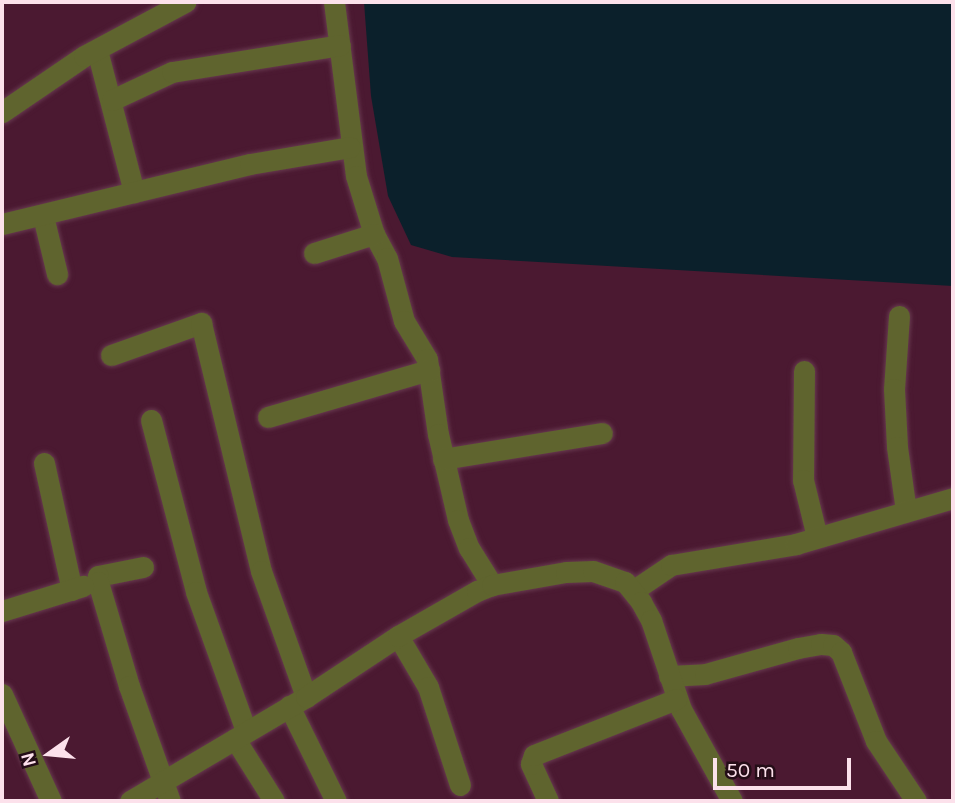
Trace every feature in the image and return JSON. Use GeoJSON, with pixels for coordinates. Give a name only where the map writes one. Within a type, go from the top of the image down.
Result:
{"type":"FeatureCollection","features":[{"type":"Feature","properties":{"kind":"street"},"geometry":{"type":"LineString","coordinates":[[2,112],[97,50],[185,2]]}},
{"type":"Feature","properties":{"kind":"street"},"geometry":{"type":"LineString","coordinates":[[334,2],[350,147],[374,234],[387,258],[404,321],[427,359],[443,459],[458,520],[469,548],[492,585]]}},
{"type":"Feature","properties":{"kind":"street"},"geometry":{"type":"LineString","coordinates":[[112,100],[172,72],[340,45]]}},
{"type":"Feature","properties":{"kind":"street"},"geometry":{"type":"LineString","coordinates":[[97,50],[134,192]]}},
{"type":"Feature","properties":{"kind":"street"},"geometry":{"type":"LineString","coordinates":[[2,224],[250,164],[350,147]]}},
{"type":"Feature","properties":{"kind":"street"},"geometry":{"type":"LineString","coordinates":[[43,216],[57,274]]}},
{"type":"Feature","properties":{"kind":"street"},"geometry":{"type":"LineString","coordinates":[[314,253],[374,234]]}},
{"type":"Feature","properties":{"kind":"street"},"geometry":{"type":"LineString","coordinates":[[899,316],[895,399],[897,447],[906,512]]}},
{"type":"Feature","properties":{"kind":"street"},"geometry":{"type":"LineString","coordinates":[[111,355],[201,323],[261,570],[297,701],[335,801]]}},
{"type":"Feature","properties":{"kind":"street"},"geometry":{"type":"LineString","coordinates":[[268,417],[429,370]]}},
{"type":"Feature","properties":{"kind":"street"},"geometry":{"type":"LineString","coordinates":[[804,371],[803,480],[817,537]]}},
{"type":"Feature","properties":{"kind":"street"},"geometry":{"type":"LineString","coordinates":[[151,421],[196,592],[241,735],[274,801]]}},
{"type":"Feature","properties":{"kind":"street"},"geometry":{"type":"LineString","coordinates":[[443,459],[602,433]]}},
{"type":"Feature","properties":{"kind":"street"},"geometry":{"type":"LineString","coordinates":[[44,463],[72,590]]}},
{"type":"Feature","properties":{"kind":"street"},"geometry":{"type":"LineString","coordinates":[[634,590],[671,565],[772,549],[953,498]]}},
{"type":"Feature","properties":{"kind":"street"},"geometry":{"type":"LineString","coordinates":[[143,568],[98,576],[97,582],[120,660],[167,792]]}},
{"type":"Feature","properties":{"kind":"street"},"geometry":{"type":"LineString","coordinates":[[130,801],[167,792],[241,735],[398,636],[492,585],[566,572],[593,571],[613,576],[634,590],[651,620],[677,699],[732,801]]}},
{"type":"Feature","properties":{"kind":"street"},"geometry":{"type":"LineString","coordinates":[[2,611],[97,582]]}},
{"type":"Feature","properties":{"kind":"street"},"geometry":{"type":"LineString","coordinates":[[398,636],[428,687],[460,785]]}},
{"type":"Feature","properties":{"kind":"street"},"geometry":{"type":"LineString","coordinates":[[668,676],[705,674],[798,649],[821,644],[833,645],[841,652],[876,741],[916,801]]}},
{"type":"Feature","properties":{"kind":"street"},"geometry":{"type":"LineString","coordinates":[[2,694],[51,801]]}},
{"type":"Feature","properties":{"kind":"street"},"geometry":{"type":"LineString","coordinates":[[548,801],[531,764],[534,755],[677,699]]}},
{"type":"Feature","properties":{"kind":"water"},"geometry":{"type":"Polygon","coordinates":[[[364,2],[953,2],[953,286],[452,257],[411,245],[388,196],[371,96],[364,2]]]}}]}
